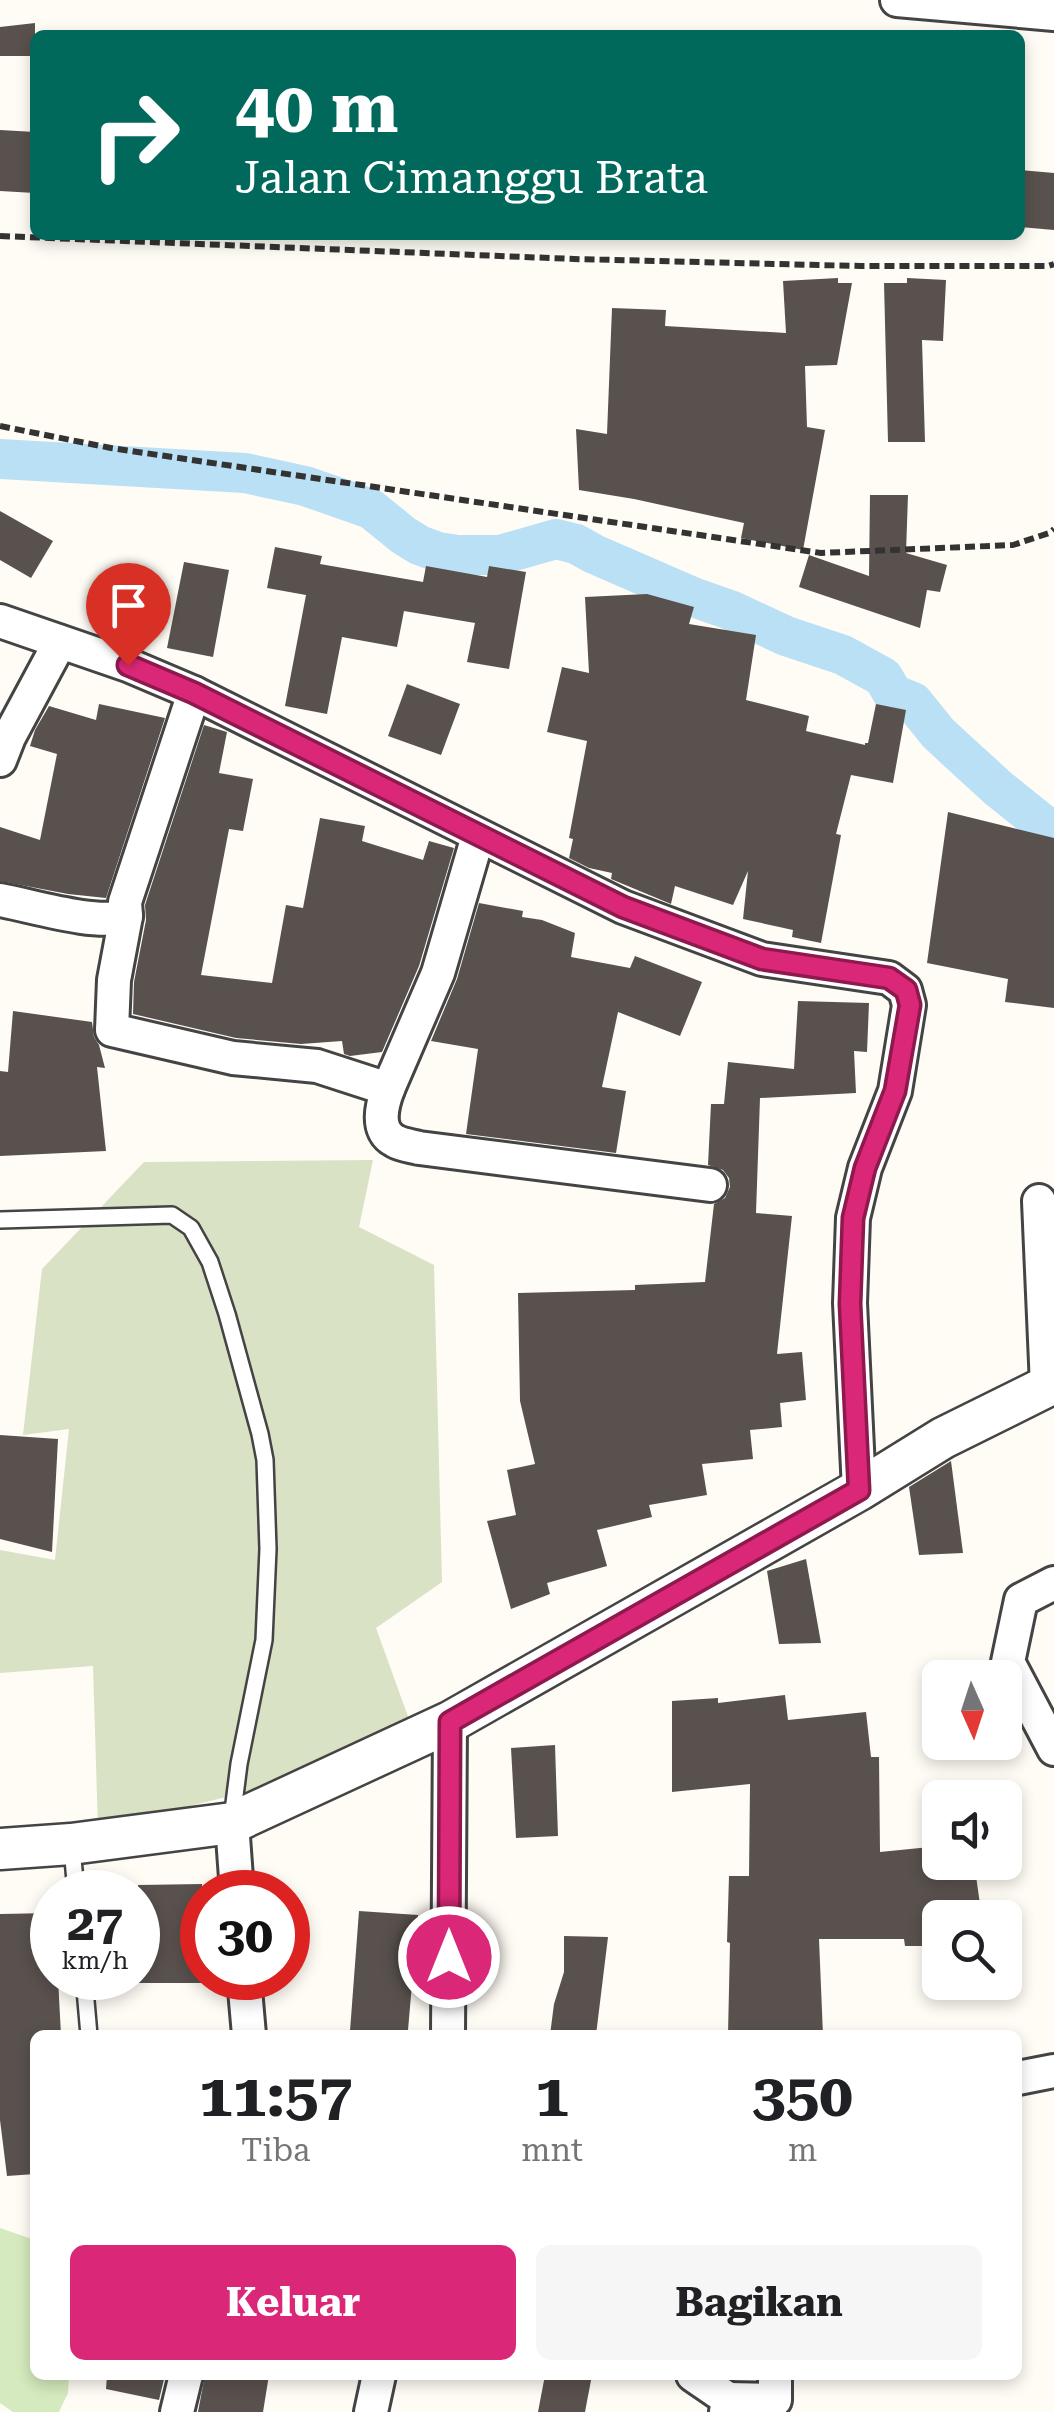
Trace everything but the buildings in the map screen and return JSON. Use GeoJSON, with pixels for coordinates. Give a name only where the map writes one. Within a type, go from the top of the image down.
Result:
{"type":"FeatureCollection","features":[{"type":"Feature","properties":{"kind":"street"},"geometry":{"type":"LineString","coordinates":[[897,0],[1054,14]]}},
{"type":"Feature","properties":{"kind":"street"},"geometry":{"type":"LineString","coordinates":[[0,622],[128,665],[194,693],[623,907],[762,959],[889,978],[906,990],[910,1005],[895,1091],[865,1168],[853,1218],[850,1304],[859,1490]]}},
{"type":"Feature","properties":{"kind":"street"},"geometry":{"type":"LineString","coordinates":[[0,760],[60,642]]}},
{"type":"Feature","properties":{"kind":"street"},"geometry":{"type":"LineString","coordinates":[[194,693],[126,902],[114,980],[112,1030],[233,1058],[318,1066],[388,1089]]}},
{"type":"Feature","properties":{"kind":"street"},"geometry":{"type":"LineString","coordinates":[[478,836],[438,973],[381,1107],[384,1128],[394,1141],[436,1151],[710,1185]]}},
{"type":"Feature","properties":{"kind":"street"},"geometry":{"type":"LineString","coordinates":[[0,900],[95,918],[126,916]]}},
{"type":"Feature","properties":{"kind":"street"},"geometry":{"type":"LineString","coordinates":[[0,1849],[232,1823],[450,1722],[859,1490],[943,1438],[1050,1385],[1040,1202]]}},
{"type":"Feature","properties":{"kind":"street"},"geometry":{"type":"LineString","coordinates":[[1054,1583],[1021,1600],[1008,1662],[1054,1749]]}},
{"type":"Feature","properties":{"kind":"street"},"geometry":{"type":"LineString","coordinates":[[448,2030],[450,1722]]}},
{"type":"Feature","properties":{"kind":"street"},"geometry":{"type":"LineString","coordinates":[[232,1823],[235,1870]]}},
{"type":"Feature","properties":{"kind":"street"},"geometry":{"type":"LineString","coordinates":[[246,2000],[249,2030]]}},
{"type":"Feature","properties":{"kind":"street"},"geometry":{"type":"LineString","coordinates":[[1022,2077],[1054,2071]]}},
{"type":"Feature","properties":{"kind":"street"},"geometry":{"type":"LineString","coordinates":[[178,2412],[185,2380]]}},
{"type":"Feature","properties":{"kind":"street"},"geometry":{"type":"LineString","coordinates":[[371,2412],[378,2380]]}},
{"type":"Feature","properties":{"kind":"street"},"geometry":{"type":"LineString","coordinates":[[699,2380],[727,2405],[775,2400],[776,2380]]}},
{"type":"Feature","properties":{"kind":"lane"},"geometry":{"type":"LineString","coordinates":[[0,1220],[172,1215],[198,1236],[210,1262],[260,1434],[267,1503],[264,1640],[239,1764],[232,1823]]}},
{"type":"Feature","properties":{"kind":"lane"},"geometry":{"type":"LineString","coordinates":[[71,1844],[74,1870]]}},
{"type":"Feature","properties":{"kind":"lane"},"geometry":{"type":"LineString","coordinates":[[86,2000],[89,2030]]}},
{"type":"Feature","properties":{"kind":"path"},"geometry":{"type":"LineString","coordinates":[[0,236],[30,237]]}},
{"type":"Feature","properties":{"kind":"path"},"geometry":{"type":"LineString","coordinates":[[100,240],[574,259],[860,266],[1054,264]]}},
{"type":"Feature","properties":{"kind":"path"},"geometry":{"type":"LineString","coordinates":[[0,426],[110,448],[821,554],[1013,545],[1054,529]]}},
{"type":"Feature","properties":{"kind":"green space"},"geometry":{"type":"Polygon","coordinates":[[[373,1160],[359,1227],[434,1265],[442,1582],[376,1628],[410,1722],[274,1785],[98,1829],[93,1666],[0,1673],[0,1550],[55,1560],[69,1429],[23,1435],[42,1269],[144,1162],[373,1160]]]}},
{"type":"Feature","properties":{"kind":"green space"},"geometry":{"type":"Polygon","coordinates":[[[0,2228],[30,2238],[30,2380],[69,2380],[68,2393],[59,2412],[13,2412],[0,2403],[0,2228]]]}},
{"type":"Feature","properties":{"kind":"waterway"},"geometry":{"type":"LineString","coordinates":[[0,459],[245,473],[305,486],[371,509],[419,545],[458,555],[500,555],[556,539],[576,544],[786,636],[843,655],[883,677],[893,694],[913,702],[953,747],[1054,833]]}},
{"type":"Feature","properties":{"kind":"route"},"geometry":{"type":"LineString","coordinates":[[128,665],[194,693],[623,907],[762,959],[889,978],[906,990],[910,1005],[895,1091],[865,1168],[853,1218],[850,1304],[859,1490],[450,1722],[449,1957]]}}]}
